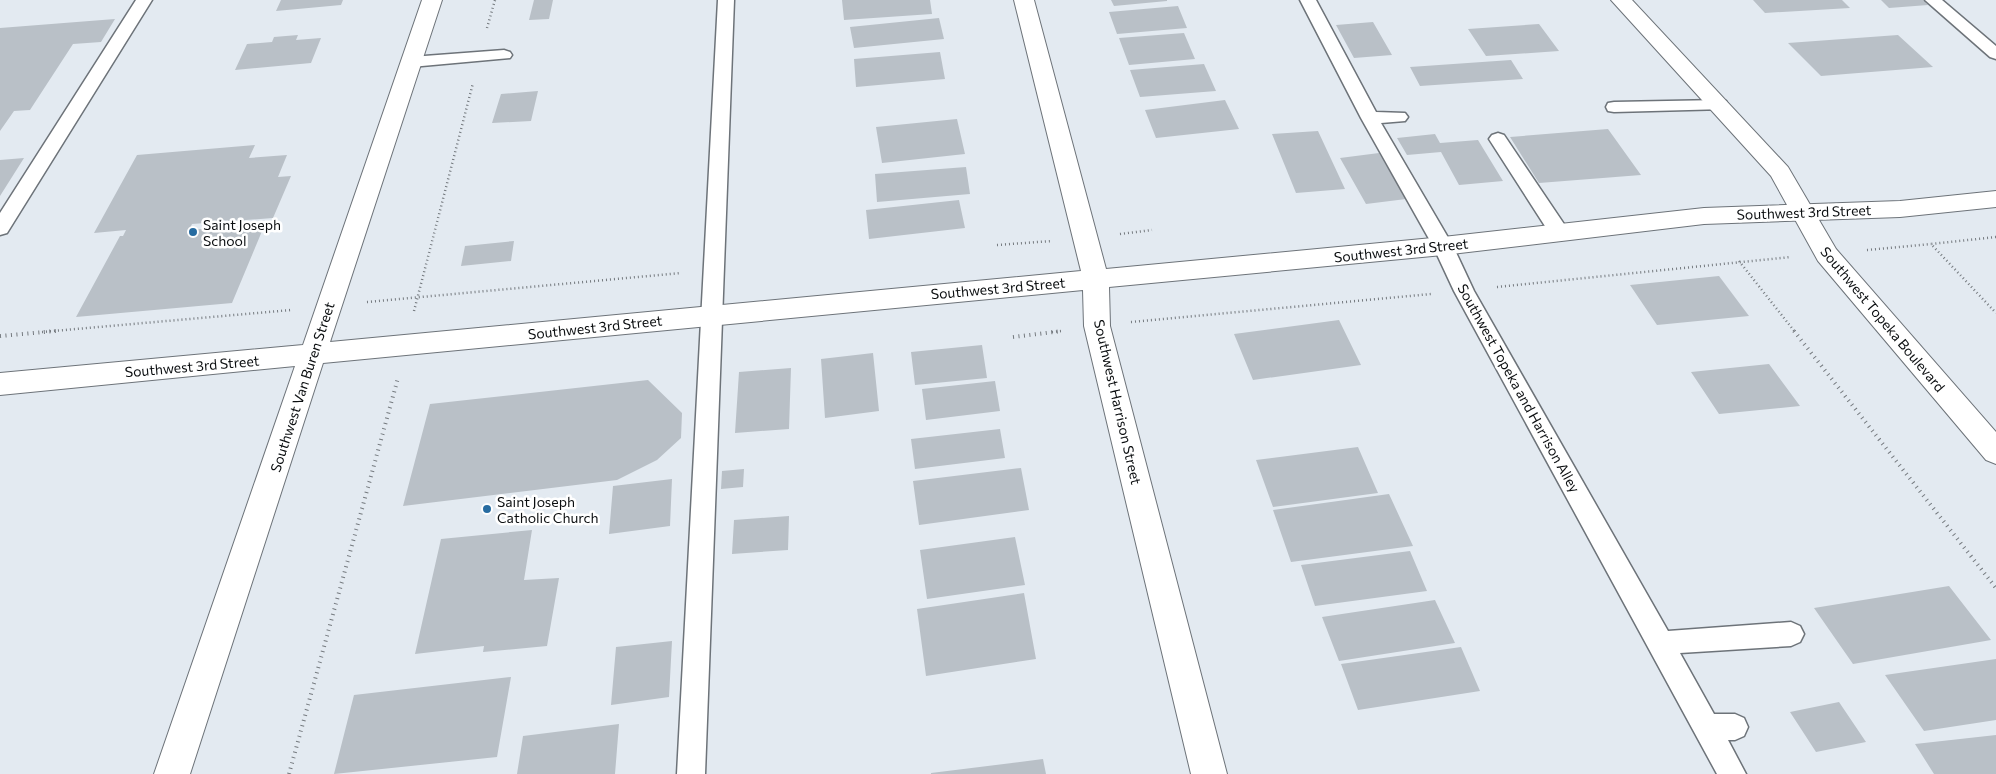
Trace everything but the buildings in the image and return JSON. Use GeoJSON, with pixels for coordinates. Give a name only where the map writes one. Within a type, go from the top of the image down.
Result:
{"type":"FeatureCollection","features":[{"type":"Feature","properties":{"kind":"street","name":"Southwest Van Buren Street"},"geometry":{"type":"LineString","coordinates":[[172,774],[432,0]]}},
{"type":"Feature","properties":{"kind":"street","name":"Southwest Harrison Street"},"geometry":{"type":"LineString","coordinates":[[1024,0],[1096,279],[1097,326],[1209,774]]}},
{"type":"Feature","properties":{"kind":"street","name":"Southwest Topeka Boulevard"},"geometry":{"type":"LineString","coordinates":[[1621,0],[1780,172],[1827,255],[1996,452]]}},
{"type":"Feature","properties":{"kind":"street","name":"Southwest 3rd Street"},"geometry":{"type":"LineString","coordinates":[[0,384],[1443,246],[1704,216],[1900,209],[1996,199]]}},
{"type":"Feature","properties":{"kind":"lane"},"geometry":{"type":"LineString","coordinates":[[0,228],[144,0]]}},
{"type":"Feature","properties":{"kind":"lane"},"geometry":{"type":"LineString","coordinates":[[691,774],[726,0]]}},
{"type":"Feature","properties":{"kind":"lane","name":"Southwest Topeka and Harrison Alley"},"geometry":{"type":"LineString","coordinates":[[1308,0],[1370,118],[1443,246],[1464,291],[1732,774]]}},
{"type":"Feature","properties":{"kind":"lane"},"geometry":{"type":"LineString","coordinates":[[1933,0],[1996,54]]}},
{"type":"Feature","properties":{"kind":"lane"},"geometry":{"type":"LineString","coordinates":[[411,62],[504,55]]}},
{"type":"Feature","properties":{"kind":"lane"},"geometry":{"type":"LineString","coordinates":[[1614,107],[1720,105]]}},
{"type":"Feature","properties":{"kind":"lane"},"geometry":{"type":"LineString","coordinates":[[1370,118],[1399,117]]}},
{"type":"Feature","properties":{"kind":"lane"},"geometry":{"type":"LineString","coordinates":[[1498,139],[1559,232]]}},
{"type":"Feature","properties":{"kind":"lane"},"geometry":{"type":"LineString","coordinates":[[1661,643],[1791,634]]}},
{"type":"Feature","properties":{"kind":"lane"},"geometry":{"type":"LineString","coordinates":[[1707,727],[1735,727]]}},
{"type":"Feature","properties":{"kind":"path"},"geometry":{"type":"LineString","coordinates":[[289,774],[394,396],[495,0]]}},
{"type":"Feature","properties":{"kind":"path"},"geometry":{"type":"LineString","coordinates":[[1996,237],[1931,244],[1996,313]]}},
{"type":"Feature","properties":{"kind":"path"},"geometry":{"type":"LineString","coordinates":[[1739,261],[1996,588]]}},
{"type":"Feature","properties":{"kind":"place","name":"Saint Joseph School"},"geometry":{"type":"Point","coordinates":[193,232]}},
{"type":"Feature","properties":{"kind":"place","name":"Saint Joseph Catholic Church"},"geometry":{"type":"Point","coordinates":[487,509]}}]}
